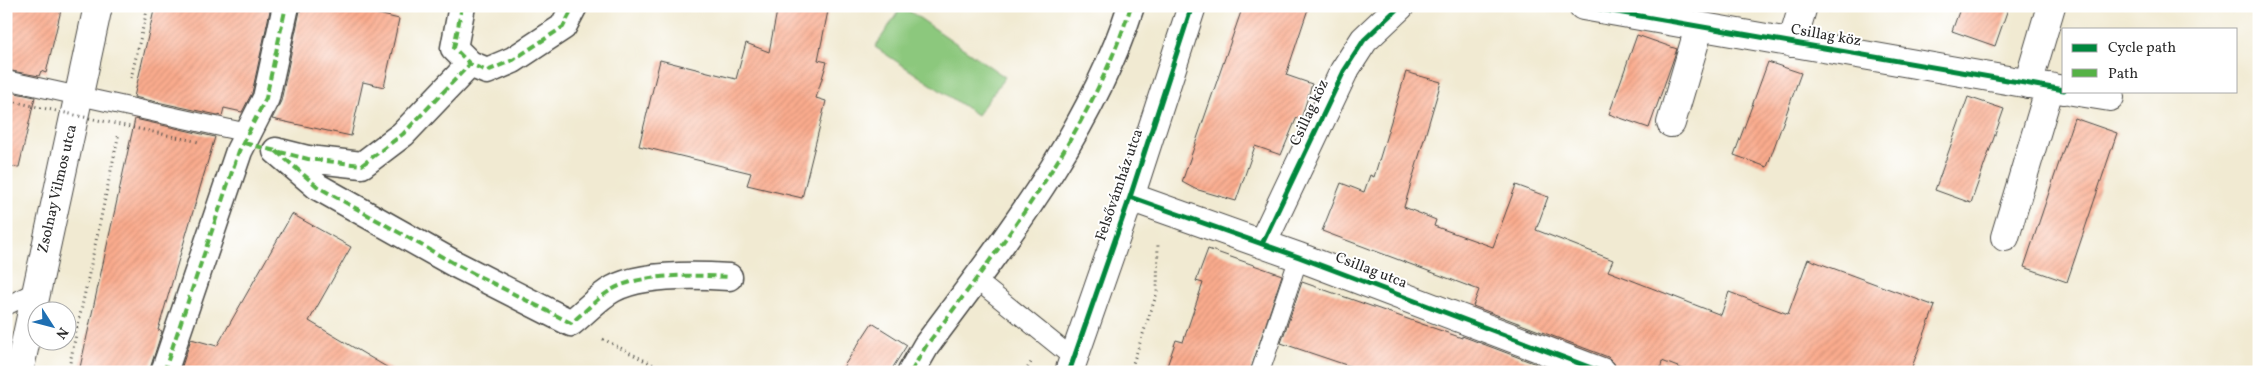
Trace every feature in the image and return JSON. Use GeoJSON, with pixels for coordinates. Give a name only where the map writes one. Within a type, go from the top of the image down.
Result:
{"type":"FeatureCollection","features":[{"type":"Feature","properties":{"kind":"street","name":"Zsolnay Vilmos utca"},"geometry":{"type":"LineString","coordinates":[[19,372],[98,6]]}},
{"type":"Feature","properties":{"kind":"street"},"geometry":{"type":"LineString","coordinates":[[164,372],[239,151],[266,98],[286,6]]}},
{"type":"Feature","properties":{"kind":"street"},"geometry":{"type":"LineString","coordinates":[[462,6],[454,48],[470,64],[488,71],[513,60],[563,27],[574,6]]}},
{"type":"Feature","properties":{"kind":"street"},"geometry":{"type":"LineString","coordinates":[[911,372],[926,346],[1040,192],[1093,100],[1131,6]]}},
{"type":"Feature","properties":{"kind":"street","name":"Felsővámház utca"},"geometry":{"type":"LineString","coordinates":[[1071,365],[1130,197],[1192,6]]}},
{"type":"Feature","properties":{"kind":"street","name":"Csillag köz"},"geometry":{"type":"LineString","coordinates":[[1262,244],[1344,71],[1364,40],[1400,6]]}},
{"type":"Feature","properties":{"kind":"street","name":"Csillag köz"},"geometry":{"type":"LineString","coordinates":[[1583,6],[1698,28],[2054,88]]}},
{"type":"Feature","properties":{"kind":"street"},"geometry":{"type":"LineString","coordinates":[[1792,43],[1803,6]]}},
{"type":"Feature","properties":{"kind":"street"},"geometry":{"type":"LineString","coordinates":[[2005,237],[2054,88],[2051,6]]}},
{"type":"Feature","properties":{"kind":"street"},"geometry":{"type":"LineString","coordinates":[[1671,123],[1698,28]]}},
{"type":"Feature","properties":{"kind":"street"},"geometry":{"type":"LineString","coordinates":[[246,138],[276,151],[308,160],[362,165],[403,134],[470,64]]}},
{"type":"Feature","properties":{"kind":"street","name":"Csillag köz"},"geometry":{"type":"LineString","coordinates":[[2076,92],[2110,98]]}},
{"type":"Feature","properties":{"kind":"street"},"geometry":{"type":"LineString","coordinates":[[276,151],[318,187],[455,264],[571,323],[614,289],[646,279],[699,275],[729,277]]}},
{"type":"Feature","properties":{"kind":"street","name":"Csillag utca"},"geometry":{"type":"LineString","coordinates":[[1130,197],[1299,257],[1602,372]]}},
{"type":"Feature","properties":{"kind":"lane"},"geometry":{"type":"LineString","coordinates":[[6,80],[125,107],[246,138]]}},
{"type":"Feature","properties":{"kind":"lane"},"geometry":{"type":"LineString","coordinates":[[1260,372],[1299,257]]}},
{"type":"Feature","properties":{"kind":"lane"},"geometry":{"type":"LineString","coordinates":[[975,279],[1071,365]]}},
{"type":"Feature","properties":{"kind":"lane"},"geometry":{"type":"LineString","coordinates":[[6,306],[36,291]]}},
{"type":"Feature","properties":{"kind":"path"},"geometry":{"type":"LineString","coordinates":[[68,372],[148,6]]}},
{"type":"Feature","properties":{"kind":"path"},"geometry":{"type":"LineString","coordinates":[[6,100],[199,142]]}},
{"type":"Feature","properties":{"kind":"path"},"geometry":{"type":"LineString","coordinates":[[571,323],[667,372]]}},
{"type":"Feature","properties":{"kind":"green space"},"geometry":{"type":"Polygon","coordinates":[[[902,6],[1005,77],[977,115],[875,47],[902,6]]]}},
{"type":"Feature","properties":{"kind":"building"},"geometry":{"type":"Polygon","coordinates":[[[6,6],[62,6],[46,73],[41,71],[39,76],[6,70],[6,6]]]}},
{"type":"Feature","properties":{"kind":"building"},"geometry":{"type":"Polygon","coordinates":[[[155,6],[271,6],[252,93],[242,112],[224,108],[222,116],[134,97],[155,6]]]}},
{"type":"Feature","properties":{"kind":"building"},"geometry":{"type":"Polygon","coordinates":[[[301,6],[345,6],[399,19],[384,87],[363,82],[351,136],[272,119],[281,101],[301,6]]]}},
{"type":"Feature","properties":{"kind":"building"},"geometry":{"type":"Polygon","coordinates":[[[778,6],[829,6],[818,60],[827,62],[816,98],[826,101],[802,198],[747,185],[751,173],[639,146],[660,60],[736,79],[746,43],[769,52],[778,6]]]}},
{"type":"Feature","properties":{"kind":"building"},"geometry":{"type":"Polygon","coordinates":[[[1243,6],[1309,6],[1286,75],[1312,84],[1301,119],[1297,117],[1281,155],[1255,146],[1236,201],[1195,189],[1182,182],[1243,6]]]}},
{"type":"Feature","properties":{"kind":"building"},"geometry":{"type":"Polygon","coordinates":[[[1961,6],[2009,6],[1995,46],[1952,31],[1961,6]]]}},
{"type":"Feature","properties":{"kind":"building"},"geometry":{"type":"Polygon","coordinates":[[[1637,35],[1677,49],[1649,128],[1609,114],[1637,35]]]}},
{"type":"Feature","properties":{"kind":"building"},"geometry":{"type":"Polygon","coordinates":[[[1768,62],[1801,73],[1767,167],[1734,155],[1768,62]]]}},
{"type":"Feature","properties":{"kind":"building"},"geometry":{"type":"Polygon","coordinates":[[[1406,72],[1441,82],[1404,207],[1436,220],[1434,226],[1493,247],[1516,185],[1548,197],[1536,230],[1613,260],[1608,271],[1721,315],[1729,292],[1788,314],[1808,259],[1935,306],[1910,372],[1691,372],[1662,361],[1660,372],[1617,372],[1614,363],[1608,357],[1473,306],[1479,290],[1322,231],[1341,183],[1364,192],[1370,175],[1374,177],[1406,72]]]}},
{"type":"Feature","properties":{"kind":"building"},"geometry":{"type":"Polygon","coordinates":[[[6,91],[35,97],[19,167],[6,166],[6,91]]]}},
{"type":"Feature","properties":{"kind":"building"},"geometry":{"type":"Polygon","coordinates":[[[1968,97],[2004,109],[1971,203],[1935,190],[1968,97]]]}},
{"type":"Feature","properties":{"kind":"building"},"geometry":{"type":"Polygon","coordinates":[[[2074,118],[2117,133],[2067,282],[2024,267],[2074,118]]]}},
{"type":"Feature","properties":{"kind":"building"},"geometry":{"type":"Polygon","coordinates":[[[135,119],[215,137],[158,330],[162,331],[149,372],[79,372],[135,119]]]}},
{"type":"Feature","properties":{"kind":"building"},"geometry":{"type":"Polygon","coordinates":[[[292,214],[351,247],[309,321],[395,372],[180,372],[191,339],[217,346],[292,214]]]}},
{"type":"Feature","properties":{"kind":"building"},"geometry":{"type":"Polygon","coordinates":[[[1208,249],[1282,275],[1250,372],[1165,372],[1176,340],[1183,342],[1203,283],[1196,281],[1208,249]]]}},
{"type":"Feature","properties":{"kind":"building"},"geometry":{"type":"Polygon","coordinates":[[[1302,282],[1462,338],[1462,336],[1557,372],[1367,372],[1281,343],[1302,282]]]}},
{"type":"Feature","properties":{"kind":"building"},"geometry":{"type":"Polygon","coordinates":[[[872,323],[907,345],[890,372],[840,372],[872,323]]]}},
{"type":"Feature","properties":{"kind":"marked path"},"geometry":{"type":"LineString","coordinates":[[164,372],[239,151],[266,98],[286,6]]}},
{"type":"Feature","properties":{"kind":"marked path"},"geometry":{"type":"LineString","coordinates":[[462,6],[454,48],[470,64],[487,71],[513,60],[563,27],[574,6]]}},
{"type":"Feature","properties":{"kind":"marked path"},"geometry":{"type":"LineString","coordinates":[[911,372],[926,346],[1015,226],[1069,142],[1093,98],[1114,53],[1131,6]]}},
{"type":"Feature","properties":{"kind":"marked path"},"geometry":{"type":"LineString","coordinates":[[244,143],[308,159],[362,165],[403,134],[470,64]]}},
{"type":"Feature","properties":{"kind":"marked path"},"geometry":{"type":"LineString","coordinates":[[276,151],[318,187],[455,264],[571,323],[602,296],[625,284],[670,276],[729,277]]}},
{"type":"Feature","properties":{"kind":"cycle path"},"geometry":{"type":"LineString","coordinates":[[1069,372],[1130,197],[1192,6]]}},
{"type":"Feature","properties":{"kind":"cycle path"},"geometry":{"type":"LineString","coordinates":[[1262,244],[1344,71],[1364,40],[1400,6]]}},
{"type":"Feature","properties":{"kind":"cycle path"},"geometry":{"type":"LineString","coordinates":[[1583,6],[2062,90]]}},
{"type":"Feature","properties":{"kind":"cycle path"},"geometry":{"type":"LineString","coordinates":[[1130,197],[1299,257],[1602,372]]}}]}
